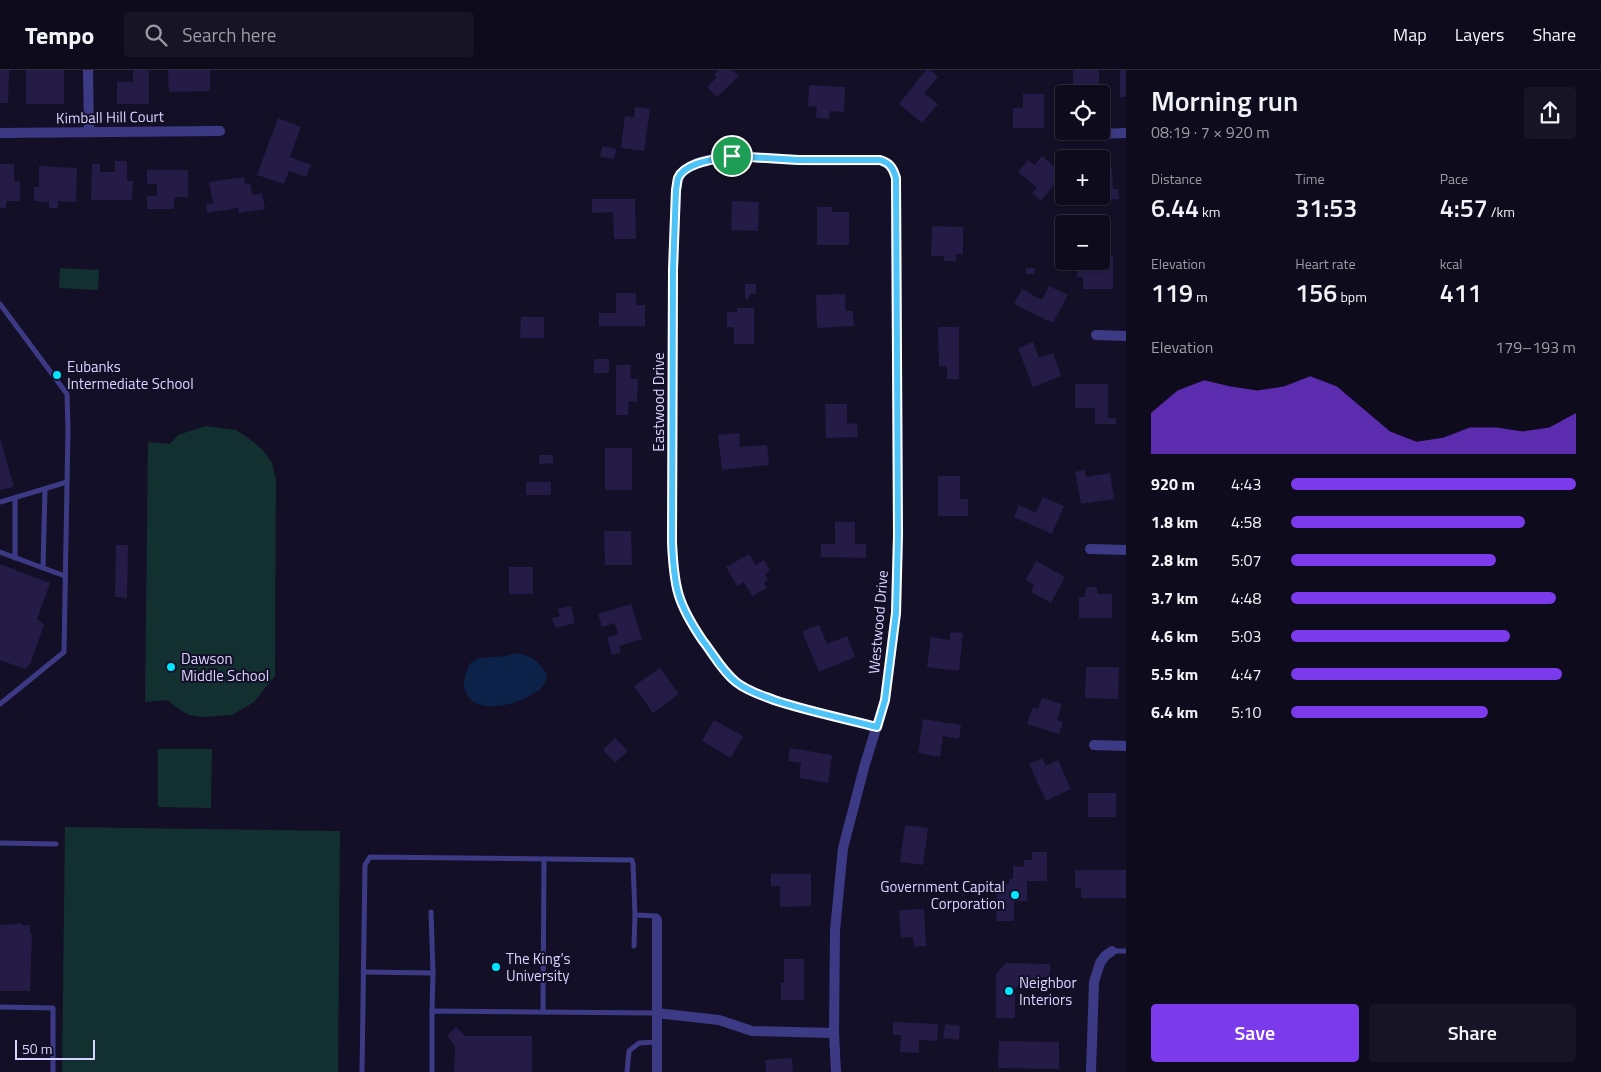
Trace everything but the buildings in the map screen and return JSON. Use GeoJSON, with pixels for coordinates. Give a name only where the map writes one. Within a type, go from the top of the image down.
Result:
{"type":"FeatureCollection","features":[{"type":"Feature","properties":{"kind":"street"},"geometry":{"type":"LineString","coordinates":[[88,70],[89,132]]}},
{"type":"Feature","properties":{"kind":"street","name":"Kimball Hill Court"},"geometry":{"type":"LineString","coordinates":[[0,133],[220,131]]}},
{"type":"Feature","properties":{"kind":"street"},"geometry":{"type":"LineString","coordinates":[[1110,134],[1126,133]]}},
{"type":"Feature","properties":{"kind":"street","name":"Eastwood Drive"},"geometry":{"type":"LineString","coordinates":[[877,727],[792,706],[756,694],[738,684],[725,672],[688,618],[677,594],[673,574],[674,260],[678,178],[682,172],[692,166],[708,160],[732,156],[798,160],[880,160],[887,162],[892,168]]}},
{"type":"Feature","properties":{"kind":"street","name":"Westwood Drive"},"geometry":{"type":"LineString","coordinates":[[836,1072],[834,1034],[835,930],[843,848],[865,764],[885,700],[896,613],[898,535],[898,190],[892,168]]}},
{"type":"Feature","properties":{"kind":"street"},"geometry":{"type":"LineString","coordinates":[[1096,335],[1126,336]]}},
{"type":"Feature","properties":{"kind":"street"},"geometry":{"type":"LineString","coordinates":[[1090,548],[1126,550]]}},
{"type":"Feature","properties":{"kind":"street"},"geometry":{"type":"LineString","coordinates":[[1094,745],[1126,746]]}},
{"type":"Feature","properties":{"kind":"street"},"geometry":{"type":"LineString","coordinates":[[657,920],[657,1072]]}},
{"type":"Feature","properties":{"kind":"street"},"geometry":{"type":"LineString","coordinates":[[1091,1072],[1094,982],[1100,963],[1112,951]]}},
{"type":"Feature","properties":{"kind":"street"},"geometry":{"type":"LineString","coordinates":[[656,1013],[719,1020],[752,1031],[834,1034]]}},
{"type":"Feature","properties":{"kind":"lane"},"geometry":{"type":"LineString","coordinates":[[0,304],[67,394],[68,429],[64,652],[0,704]]}},
{"type":"Feature","properties":{"kind":"lane"},"geometry":{"type":"LineString","coordinates":[[0,502],[67,482]]}},
{"type":"Feature","properties":{"kind":"lane"},"geometry":{"type":"LineString","coordinates":[[43,568],[45,488]]}},
{"type":"Feature","properties":{"kind":"lane"},"geometry":{"type":"LineString","coordinates":[[15,558],[16,498]]}},
{"type":"Feature","properties":{"kind":"lane"},"geometry":{"type":"LineString","coordinates":[[0,552],[66,576]]}},
{"type":"Feature","properties":{"kind":"lane"},"geometry":{"type":"LineString","coordinates":[[0,843],[56,844]]}},
{"type":"Feature","properties":{"kind":"lane"},"geometry":{"type":"LineString","coordinates":[[362,1072],[365,865],[370,857],[632,860],[634,864],[634,946]]}},
{"type":"Feature","properties":{"kind":"lane"},"geometry":{"type":"LineString","coordinates":[[543,1011],[544,859]]}},
{"type":"Feature","properties":{"kind":"lane"},"geometry":{"type":"LineString","coordinates":[[431,912],[433,973],[432,1072]]}},
{"type":"Feature","properties":{"kind":"lane"},"geometry":{"type":"LineString","coordinates":[[635,915],[657,916],[657,920]]}},
{"type":"Feature","properties":{"kind":"lane"},"geometry":{"type":"LineString","coordinates":[[1112,951],[1126,951]]}},
{"type":"Feature","properties":{"kind":"lane"},"geometry":{"type":"LineString","coordinates":[[363,972],[433,973]]}},
{"type":"Feature","properties":{"kind":"lane"},"geometry":{"type":"LineString","coordinates":[[0,1008],[53,1008],[52,1072]]}},
{"type":"Feature","properties":{"kind":"lane"},"geometry":{"type":"LineString","coordinates":[[432,1010],[656,1013]]}},
{"type":"Feature","properties":{"kind":"lane"},"geometry":{"type":"LineString","coordinates":[[627,1072],[629,1051],[639,1043],[656,1042]]}},
{"type":"Feature","properties":{"kind":"green space"},"geometry":{"type":"Polygon","coordinates":[[[60,268],[99,270],[98,290],[59,288],[60,268]]]}},
{"type":"Feature","properties":{"kind":"green space"},"geometry":{"type":"Polygon","coordinates":[[[205,426],[236,430],[262,449],[272,463],[276,480],[275,676],[254,702],[232,715],[202,717],[189,715],[167,700],[145,702],[148,442],[170,444],[178,435],[205,426]]]}},
{"type":"Feature","properties":{"kind":"green space"},"geometry":{"type":"Polygon","coordinates":[[[158,749],[212,749],[211,808],[158,807],[158,749]]]}},
{"type":"Feature","properties":{"kind":"green space"},"geometry":{"type":"Polygon","coordinates":[[[65,827],[340,831],[338,1072],[62,1072],[65,827]]]}},
{"type":"Feature","properties":{"kind":"water"},"geometry":{"type":"Polygon","coordinates":[[[516,653],[530,657],[547,674],[541,688],[523,699],[499,706],[487,706],[477,703],[469,697],[464,685],[469,664],[479,658],[516,653]]]}},
{"type":"Feature","properties":{"kind":"place","name":"Eubanks Intermediate School"},"geometry":{"type":"Point","coordinates":[57,375]}},
{"type":"Feature","properties":{"kind":"place","name":"Dawson Middle School"},"geometry":{"type":"Point","coordinates":[171,667]}},
{"type":"Feature","properties":{"kind":"place","name":"Government Capital Corporation"},"geometry":{"type":"Point","coordinates":[1015,895]}},
{"type":"Feature","properties":{"kind":"place","name":"The King’s University"},"geometry":{"type":"Point","coordinates":[496,967]}},
{"type":"Feature","properties":{"kind":"place","name":"Neighbor Interiors"},"geometry":{"type":"Point","coordinates":[1009,991]}},
{"type":"Feature","properties":{"kind":"route"},"geometry":{"type":"LineString","coordinates":[[732,156],[798,160],[880,160],[887,162],[896,178],[898,190],[898,535],[896,613],[885,700],[877,727],[792,706],[756,694],[738,684],[725,672],[688,618],[677,594],[673,574],[672,542],[673,270],[676,190],[678,178],[682,172],[708,160],[732,156]]}}]}
